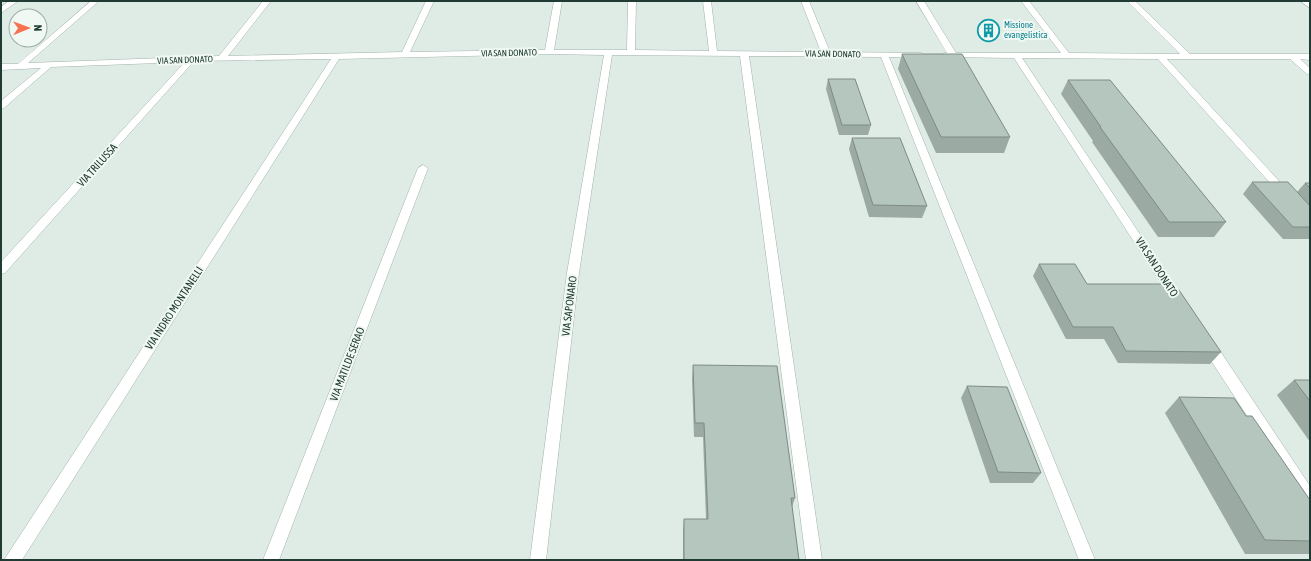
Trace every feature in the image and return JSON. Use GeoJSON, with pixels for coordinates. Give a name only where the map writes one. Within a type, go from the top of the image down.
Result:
{"type":"FeatureCollection","features":[{"type":"Feature","properties":{"kind":"street"},"geometry":{"type":"LineString","coordinates":[[1,11],[14,1]]}},
{"type":"Feature","properties":{"kind":"street"},"geometry":{"type":"LineString","coordinates":[[20,66],[95,1]]}},
{"type":"Feature","properties":{"kind":"street"},"geometry":{"type":"LineString","coordinates":[[222,58],[267,1]]}},
{"type":"Feature","properties":{"kind":"street"},"geometry":{"type":"LineString","coordinates":[[405,54],[430,1]]}},
{"type":"Feature","properties":{"kind":"street"},"geometry":{"type":"LineString","coordinates":[[549,52],[558,1]]}},
{"type":"Feature","properties":{"kind":"street"},"geometry":{"type":"LineString","coordinates":[[631,53],[632,1]]}},
{"type":"Feature","properties":{"kind":"street"},"geometry":{"type":"LineString","coordinates":[[707,1],[714,53]]}},
{"type":"Feature","properties":{"kind":"street"},"geometry":{"type":"LineString","coordinates":[[804,1],[826,53]]}},
{"type":"Feature","properties":{"kind":"street"},"geometry":{"type":"LineString","coordinates":[[920,1],[952,55]]}},
{"type":"Feature","properties":{"kind":"street"},"geometry":{"type":"LineString","coordinates":[[1025,1],[1067,56]]}},
{"type":"Feature","properties":{"kind":"street"},"geometry":{"type":"LineString","coordinates":[[1131,1],[1188,57]]}},
{"type":"Feature","properties":{"kind":"street"},"geometry":{"type":"LineString","coordinates":[[1304,1],[1310,6]]}},
{"type":"Feature","properties":{"kind":"street","name":"VIA SAN DONATO"},"geometry":{"type":"LineString","coordinates":[[1,67],[222,58],[549,52],[1310,57]]}},
{"type":"Feature","properties":{"kind":"street","name":"VIA SAPONARO"},"geometry":{"type":"LineString","coordinates":[[538,560],[573,273],[608,53]]}},
{"type":"Feature","properties":{"kind":"street"},"geometry":{"type":"LineString","coordinates":[[744,53],[814,560]]}},
{"type":"Feature","properties":{"kind":"street"},"geometry":{"type":"LineString","coordinates":[[884,55],[1087,560]]}},
{"type":"Feature","properties":{"kind":"street","name":"VIA SAN DONATO"},"geometry":{"type":"LineString","coordinates":[[1017,56],[1187,314]]}},
{"type":"Feature","properties":{"kind":"street"},"geometry":{"type":"LineString","coordinates":[[1160,56],[1294,202]]}},
{"type":"Feature","properties":{"kind":"street","name":"VIA INDRO MONTANELLI"},"geometry":{"type":"LineString","coordinates":[[12,560],[336,57]]}},
{"type":"Feature","properties":{"kind":"street"},"geometry":{"type":"LineString","coordinates":[[1292,57],[1310,72]]}},
{"type":"Feature","properties":{"kind":"street","name":"VIA TRILUSSA"},"geometry":{"type":"LineString","coordinates":[[1,270],[192,59]]}},
{"type":"Feature","properties":{"kind":"street"},"geometry":{"type":"LineString","coordinates":[[1,106],[48,66]]}},
{"type":"Feature","properties":{"kind":"street","name":"VIA MATILDE SERAO"},"geometry":{"type":"LineString","coordinates":[[271,560],[423,168]]}},
{"type":"Feature","properties":{"kind":"street"},"geometry":{"type":"LineString","coordinates":[[1200,334],[1310,499]]}},
{"type":"Feature","properties":{"kind":"building"},"geometry":{"type":"Polygon","coordinates":[[[902,54],[962,54],[1010,137],[941,137],[902,54]]]}},
{"type":"Feature","properties":{"kind":"building"},"geometry":{"type":"Polygon","coordinates":[[[828,79],[855,79],[871,125],[842,125],[828,79]]]}},
{"type":"Feature","properties":{"kind":"building"},"geometry":{"type":"Polygon","coordinates":[[[1068,80],[1110,80],[1226,222],[1169,222],[1068,80]]]}},
{"type":"Feature","properties":{"kind":"building"},"geometry":{"type":"Polygon","coordinates":[[[852,138],[900,138],[927,206],[873,205],[852,138]]]}},
{"type":"Feature","properties":{"kind":"building"},"geometry":{"type":"Polygon","coordinates":[[[1252,182],[1288,182],[1310,206],[1310,227],[1293,227],[1252,182]]]}},
{"type":"Feature","properties":{"kind":"building"},"geometry":{"type":"Polygon","coordinates":[[[1305,183],[1310,183],[1310,188],[1305,183]]]}},
{"type":"Feature","properties":{"kind":"building"},"geometry":{"type":"Polygon","coordinates":[[[1039,264],[1075,264],[1087,284],[1163,284],[1167,290],[1179,290],[1221,352],[1126,351],[1113,327],[1073,327],[1039,264]]]}},
{"type":"Feature","properties":{"kind":"building"},"geometry":{"type":"Polygon","coordinates":[[[693,365],[777,366],[795,498],[791,498],[799,560],[684,560],[684,519],[708,519],[704,423],[695,423],[693,365]]]}},
{"type":"Feature","properties":{"kind":"building"},"geometry":{"type":"Polygon","coordinates":[[[1294,380],[1310,380],[1310,401],[1294,380]]]}},
{"type":"Feature","properties":{"kind":"building"},"geometry":{"type":"Polygon","coordinates":[[[967,386],[1007,387],[1041,473],[998,472],[967,386]]]}},
{"type":"Feature","properties":{"kind":"building"},"geometry":{"type":"Polygon","coordinates":[[[1179,397],[1234,398],[1246,416],[1252,416],[1310,500],[1310,541],[1265,540],[1179,397]]]}},
{"type":"Feature","properties":{"kind":"place","name":"Missione evangelistica"},"geometry":{"type":"Point","coordinates":[988,30]}}]}
